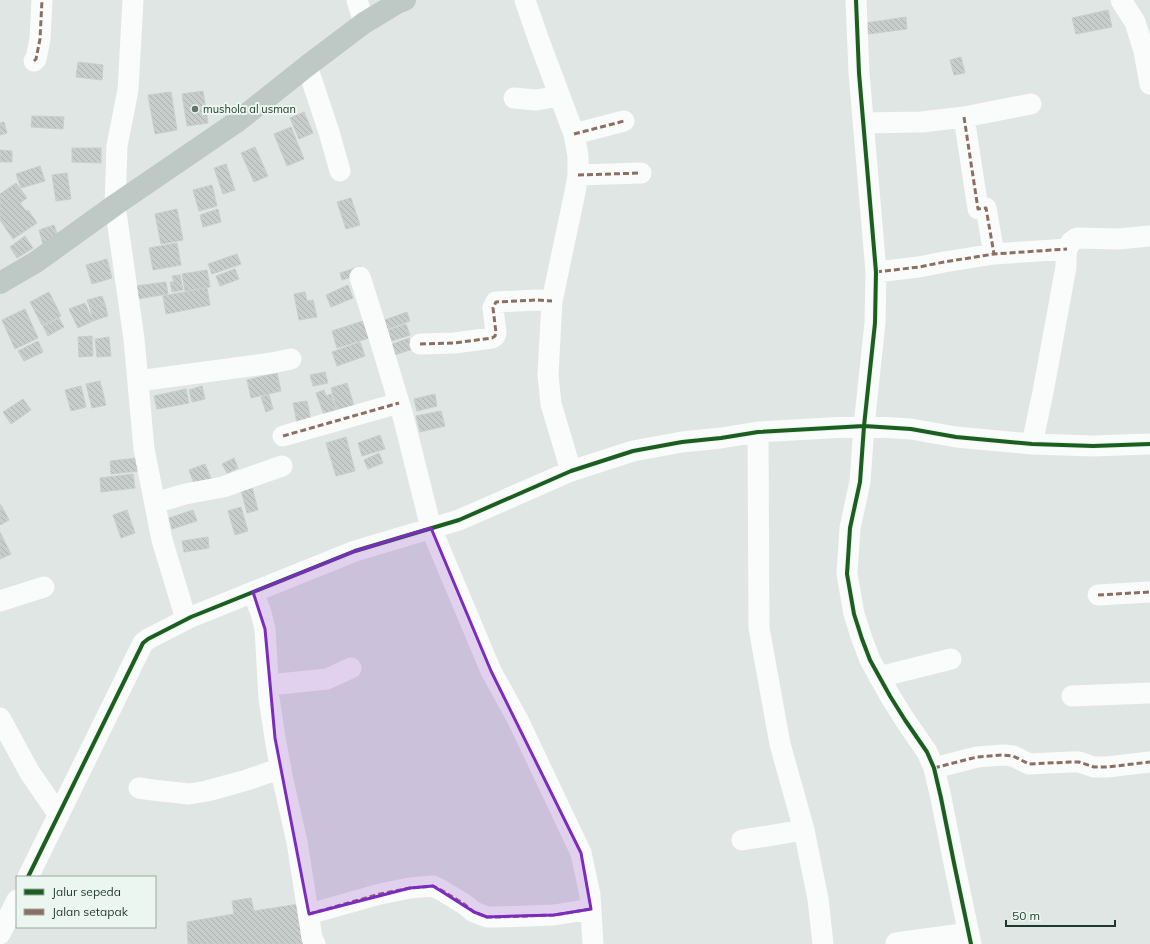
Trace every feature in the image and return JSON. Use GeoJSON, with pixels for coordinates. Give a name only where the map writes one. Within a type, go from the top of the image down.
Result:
{"type":"FeatureCollection","features":[{"type":"Feature","properties":{"kind":"main road"},"geometry":{"type":"LineString","coordinates":[[0,283],[36,262],[115,205],[238,121],[306,66],[364,23],[397,3],[405,0]]}},
{"type":"Feature","properties":{"kind":"street"},"geometry":{"type":"LineString","coordinates":[[34,61],[36,59],[40,39],[42,0]]}},
{"type":"Feature","properties":{"kind":"street"},"geometry":{"type":"LineString","coordinates":[[133,0],[128,90],[117,146],[115,205],[134,340],[144,449],[162,540],[186,619]]}},
{"type":"Feature","properties":{"kind":"street"},"geometry":{"type":"LineString","coordinates":[[357,0],[364,23]]}},
{"type":"Feature","properties":{"kind":"street"},"geometry":{"type":"LineString","coordinates":[[526,0],[538,38],[574,134],[578,156],[578,175],[552,301],[548,375],[551,404],[571,471]]}},
{"type":"Feature","properties":{"kind":"street"},"geometry":{"type":"LineString","coordinates":[[856,0],[859,73],[876,272],[875,323],[864,426],[860,482],[850,528],[848,574],[854,614],[870,660],[905,720],[927,752],[934,768],[942,798],[970,939],[896,943]]}},
{"type":"Feature","properties":{"kind":"street"},"geometry":{"type":"LineString","coordinates":[[1121,0],[1143,21],[1144,51],[1150,84]]}},
{"type":"Feature","properties":{"kind":"street"},"geometry":{"type":"LineString","coordinates":[[306,66],[327,126],[340,171]]}},
{"type":"Feature","properties":{"kind":"street"},"geometry":{"type":"LineString","coordinates":[[514,98],[536,100],[559,96]]}},
{"type":"Feature","properties":{"kind":"street"},"geometry":{"type":"LineString","coordinates":[[864,124],[922,122],[964,117],[1031,104]]}},
{"type":"Feature","properties":{"kind":"street"},"geometry":{"type":"LineString","coordinates":[[964,117],[978,209],[986,208],[994,254]]}},
{"type":"Feature","properties":{"kind":"street"},"geometry":{"type":"LineString","coordinates":[[574,134],[624,121]]}},
{"type":"Feature","properties":{"kind":"street"},"geometry":{"type":"LineString","coordinates":[[578,175],[641,173]]}},
{"type":"Feature","properties":{"kind":"street"},"geometry":{"type":"LineString","coordinates":[[1032,444],[1044,392],[1066,267],[1067,249],[1071,242],[1077,238],[1118,239],[1150,236]]}},
{"type":"Feature","properties":{"kind":"street"},"geometry":{"type":"LineString","coordinates":[[876,272],[919,267],[994,254],[1067,249]]}},
{"type":"Feature","properties":{"kind":"street"},"geometry":{"type":"LineString","coordinates":[[360,277],[399,403],[431,528],[491,671],[518,720],[581,853],[590,894],[593,944]]}},
{"type":"Feature","properties":{"kind":"street"},"geometry":{"type":"LineString","coordinates":[[420,344],[454,343],[492,338],[496,333],[493,308],[496,302],[537,300],[552,301]]}},
{"type":"Feature","properties":{"kind":"street"},"geometry":{"type":"LineString","coordinates":[[138,381],[292,359]]}},
{"type":"Feature","properties":{"kind":"street"},"geometry":{"type":"LineString","coordinates":[[283,436],[399,403]]}},
{"type":"Feature","properties":{"kind":"street"},"geometry":{"type":"LineString","coordinates":[[28,876],[143,643],[186,619],[355,551],[459,520],[571,471],[633,451],[682,442],[758,432],[822,430],[864,426],[911,429],[956,437],[1032,444],[1094,446],[1150,444]]}},
{"type":"Feature","properties":{"kind":"street"},"geometry":{"type":"LineString","coordinates":[[758,432],[759,628],[780,744],[804,830],[818,899],[823,944]]}},
{"type":"Feature","properties":{"kind":"street"},"geometry":{"type":"LineString","coordinates":[[155,503],[185,494],[223,487],[282,466]]}},
{"type":"Feature","properties":{"kind":"street"},"geometry":{"type":"LineString","coordinates":[[0,600],[44,587]]}},
{"type":"Feature","properties":{"kind":"street"},"geometry":{"type":"LineString","coordinates":[[253,592],[262,613],[265,629],[270,698],[280,768],[297,842],[312,938],[315,944]]}},
{"type":"Feature","properties":{"kind":"street"},"geometry":{"type":"LineString","coordinates":[[1098,595],[1150,592]]}},
{"type":"Feature","properties":{"kind":"street"},"geometry":{"type":"LineString","coordinates":[[879,677],[951,658]]}},
{"type":"Feature","properties":{"kind":"street"},"geometry":{"type":"LineString","coordinates":[[269,686],[327,679],[352,668]]}},
{"type":"Feature","properties":{"kind":"street"},"geometry":{"type":"LineString","coordinates":[[1072,696],[1150,693]]}},
{"type":"Feature","properties":{"kind":"street"},"geometry":{"type":"LineString","coordinates":[[0,718],[8,751],[30,773],[58,816]]}},
{"type":"Feature","properties":{"kind":"street"},"geometry":{"type":"LineString","coordinates":[[934,768],[977,757],[1003,755],[1013,756],[1029,764],[1079,762],[1094,767],[1107,767],[1150,762]]}},
{"type":"Feature","properties":{"kind":"street"},"geometry":{"type":"LineString","coordinates":[[139,788],[189,794],[229,786],[280,768]]}},
{"type":"Feature","properties":{"kind":"street"},"geometry":{"type":"LineString","coordinates":[[742,840],[804,830]]}},
{"type":"Feature","properties":{"kind":"street"},"geometry":{"type":"LineString","coordinates":[[309,914],[380,894],[410,888],[433,886],[455,898],[474,912],[487,917],[554,914],[591,909]]}},
{"type":"Feature","properties":{"kind":"street"},"geometry":{"type":"LineString","coordinates":[[0,934],[16,902]]}},
{"type":"Feature","properties":{"kind":"highlighted area"},"geometry":{"type":"Polygon","coordinates":[[[431,528],[491,671],[581,853],[591,909],[554,915],[487,917],[474,912],[433,886],[410,888],[309,914],[275,738],[265,629],[253,592],[355,551],[431,528]]]}},
{"type":"Feature","properties":{"kind":"building"},"geometry":{"type":"Polygon","coordinates":[[[1108,10],[1112,27],[1076,34],[1072,18],[1108,10]]]}},
{"type":"Feature","properties":{"kind":"building"},"geometry":{"type":"Polygon","coordinates":[[[906,17],[907,29],[868,34],[866,23],[906,17]]]}},
{"type":"Feature","properties":{"kind":"building"},"geometry":{"type":"Polygon","coordinates":[[[961,57],[965,73],[954,75],[950,60],[961,57]]]}},
{"type":"Feature","properties":{"kind":"building"},"geometry":{"type":"Polygon","coordinates":[[[78,62],[103,65],[102,80],[76,77],[78,62]]]}},
{"type":"Feature","properties":{"kind":"building","name":"mushola al usman"},"geometry":{"type":"Polygon","coordinates":[[[203,91],[208,123],[187,126],[182,94],[203,91]]]}},
{"type":"Feature","properties":{"kind":"building"},"geometry":{"type":"Polygon","coordinates":[[[171,92],[177,130],[155,134],[148,95],[171,92]]]}},
{"type":"Feature","properties":{"kind":"building"},"geometry":{"type":"Polygon","coordinates":[[[304,112],[313,133],[299,139],[290,118],[304,112]]]}},
{"type":"Feature","properties":{"kind":"building"},"geometry":{"type":"Polygon","coordinates":[[[32,116],[64,117],[63,129],[31,127],[32,116]]]}},
{"type":"Feature","properties":{"kind":"building"},"geometry":{"type":"Polygon","coordinates":[[[4,122],[7,133],[0,135],[0,123],[4,122]]]}},
{"type":"Feature","properties":{"kind":"building"},"geometry":{"type":"Polygon","coordinates":[[[291,127],[304,159],[287,166],[274,134],[291,127]]]}},
{"type":"Feature","properties":{"kind":"building"},"geometry":{"type":"Polygon","coordinates":[[[255,147],[268,176],[254,182],[241,153],[255,147]]]}},
{"type":"Feature","properties":{"kind":"building"},"geometry":{"type":"Polygon","coordinates":[[[72,148],[101,148],[101,163],[72,162],[72,148]]]}},
{"type":"Feature","properties":{"kind":"building"},"geometry":{"type":"Polygon","coordinates":[[[0,150],[12,151],[12,162],[0,162],[0,150]]]}},
{"type":"Feature","properties":{"kind":"building"},"geometry":{"type":"Polygon","coordinates":[[[226,164],[235,190],[223,194],[214,168],[226,164]]]}},
{"type":"Feature","properties":{"kind":"building"},"geometry":{"type":"Polygon","coordinates":[[[40,166],[45,181],[21,188],[16,174],[40,166]]]}},
{"type":"Feature","properties":{"kind":"building"},"geometry":{"type":"Polygon","coordinates":[[[67,173],[71,199],[56,201],[52,175],[67,173]]]}},
{"type":"Feature","properties":{"kind":"building"},"geometry":{"type":"Polygon","coordinates":[[[16,183],[27,198],[20,203],[26,211],[28,210],[37,223],[13,239],[0,220],[0,194],[16,183]]]}},
{"type":"Feature","properties":{"kind":"building"},"geometry":{"type":"Polygon","coordinates":[[[212,185],[217,206],[199,211],[193,190],[212,185]]]}},
{"type":"Feature","properties":{"kind":"building"},"geometry":{"type":"Polygon","coordinates":[[[351,198],[360,225],[346,229],[337,202],[351,198]]]}},
{"type":"Feature","properties":{"kind":"building"},"geometry":{"type":"Polygon","coordinates":[[[177,209],[183,240],[161,244],[155,214],[177,209]]]}},
{"type":"Feature","properties":{"kind":"building"},"geometry":{"type":"Polygon","coordinates":[[[218,209],[221,222],[203,227],[200,215],[218,209]]]}},
{"type":"Feature","properties":{"kind":"building"},"geometry":{"type":"Polygon","coordinates":[[[54,225],[59,239],[43,244],[39,230],[54,225]]]}},
{"type":"Feature","properties":{"kind":"building"},"geometry":{"type":"Polygon","coordinates":[[[25,236],[33,248],[17,258],[10,247],[25,236]]]}},
{"type":"Feature","properties":{"kind":"building"},"geometry":{"type":"Polygon","coordinates":[[[177,243],[181,265],[153,270],[149,248],[177,243]]]}},
{"type":"Feature","properties":{"kind":"building"},"geometry":{"type":"Polygon","coordinates":[[[237,254],[241,264],[212,274],[208,264],[237,254]]]}},
{"type":"Feature","properties":{"kind":"building"},"geometry":{"type":"Polygon","coordinates":[[[107,259],[112,278],[92,284],[86,265],[107,259]]]}},
{"type":"Feature","properties":{"kind":"building"},"geometry":{"type":"Polygon","coordinates":[[[361,266],[364,273],[342,280],[340,273],[361,266]]]}},
{"type":"Feature","properties":{"kind":"building"},"geometry":{"type":"Polygon","coordinates":[[[235,269],[239,279],[220,286],[216,276],[235,269]]]}},
{"type":"Feature","properties":{"kind":"building"},"geometry":{"type":"Polygon","coordinates":[[[207,270],[210,287],[185,291],[182,274],[207,270]]]}},
{"type":"Feature","properties":{"kind":"building"},"geometry":{"type":"Polygon","coordinates":[[[180,275],[183,290],[172,292],[170,282],[174,282],[172,276],[180,275]]]}},
{"type":"Feature","properties":{"kind":"building"},"geometry":{"type":"Polygon","coordinates":[[[166,282],[168,294],[137,299],[135,286],[166,282]]]}},
{"type":"Feature","properties":{"kind":"building"},"geometry":{"type":"Polygon","coordinates":[[[348,285],[353,298],[331,307],[326,295],[348,285]]]}},
{"type":"Feature","properties":{"kind":"building"},"geometry":{"type":"Polygon","coordinates":[[[207,288],[210,305],[166,314],[163,296],[207,288]]]}},
{"type":"Feature","properties":{"kind":"building"},"geometry":{"type":"Polygon","coordinates":[[[49,292],[61,316],[42,325],[30,302],[49,292]]]}},
{"type":"Feature","properties":{"kind":"building"},"geometry":{"type":"Polygon","coordinates":[[[305,292],[307,301],[313,300],[317,317],[299,320],[294,294],[305,292]]]}},
{"type":"Feature","properties":{"kind":"building"},"geometry":{"type":"Polygon","coordinates":[[[102,296],[105,304],[90,308],[87,300],[102,296]]]}},
{"type":"Feature","properties":{"kind":"building"},"geometry":{"type":"Polygon","coordinates":[[[85,303],[93,321],[78,328],[69,309],[85,303]]]}},
{"type":"Feature","properties":{"kind":"building"},"geometry":{"type":"Polygon","coordinates":[[[105,304],[108,316],[93,321],[90,308],[105,304]]]}},
{"type":"Feature","properties":{"kind":"building"},"geometry":{"type":"Polygon","coordinates":[[[25,309],[38,338],[15,349],[2,320],[25,309]]]}},
{"type":"Feature","properties":{"kind":"building"},"geometry":{"type":"Polygon","coordinates":[[[407,312],[410,321],[382,331],[379,322],[407,312]]]}},
{"type":"Feature","properties":{"kind":"building"},"geometry":{"type":"Polygon","coordinates":[[[59,318],[64,327],[48,336],[43,326],[59,318]]]}},
{"type":"Feature","properties":{"kind":"building"},"geometry":{"type":"Polygon","coordinates":[[[363,321],[369,338],[337,348],[332,331],[363,321]]]}},
{"type":"Feature","properties":{"kind":"building"},"geometry":{"type":"Polygon","coordinates":[[[406,324],[410,335],[386,343],[383,332],[406,324]]]}},
{"type":"Feature","properties":{"kind":"building"},"geometry":{"type":"Polygon","coordinates":[[[92,336],[93,356],[79,357],[78,337],[92,336]]]}},
{"type":"Feature","properties":{"kind":"building"},"geometry":{"type":"Polygon","coordinates":[[[109,337],[111,356],[97,357],[95,339],[109,337]]]}},
{"type":"Feature","properties":{"kind":"building"},"geometry":{"type":"Polygon","coordinates":[[[409,338],[413,349],[391,356],[387,346],[409,338]]]}},
{"type":"Feature","properties":{"kind":"building"},"geometry":{"type":"Polygon","coordinates":[[[38,341],[43,352],[24,361],[18,351],[38,341]]]}},
{"type":"Feature","properties":{"kind":"building"},"geometry":{"type":"Polygon","coordinates":[[[360,342],[365,356],[337,366],[332,352],[360,342]]]}},
{"type":"Feature","properties":{"kind":"building"},"geometry":{"type":"Polygon","coordinates":[[[325,372],[328,383],[313,386],[310,375],[325,372]]]}},
{"type":"Feature","properties":{"kind":"building"},"geometry":{"type":"Polygon","coordinates":[[[277,373],[281,391],[251,398],[247,380],[277,373]]]}},
{"type":"Feature","properties":{"kind":"building"},"geometry":{"type":"Polygon","coordinates":[[[100,381],[106,405],[92,408],[86,384],[100,381]]]}},
{"type":"Feature","properties":{"kind":"building"},"geometry":{"type":"Polygon","coordinates":[[[347,383],[356,412],[339,417],[331,388],[347,383]]]}},
{"type":"Feature","properties":{"kind":"building"},"geometry":{"type":"Polygon","coordinates":[[[81,386],[86,407],[71,411],[65,390],[81,386]]]}},
{"type":"Feature","properties":{"kind":"building"},"geometry":{"type":"Polygon","coordinates":[[[202,386],[205,399],[192,402],[189,390],[202,386]]]}},
{"type":"Feature","properties":{"kind":"building"},"geometry":{"type":"Polygon","coordinates":[[[186,389],[189,403],[157,409],[154,396],[186,389]]]}},
{"type":"Feature","properties":{"kind":"building"},"geometry":{"type":"Polygon","coordinates":[[[324,390],[326,396],[331,394],[338,416],[326,420],[316,393],[324,390]]]}},
{"type":"Feature","properties":{"kind":"building"},"geometry":{"type":"Polygon","coordinates":[[[435,394],[437,406],[417,411],[414,399],[435,394]]]}},
{"type":"Feature","properties":{"kind":"building"},"geometry":{"type":"Polygon","coordinates":[[[269,395],[273,409],[266,412],[261,397],[269,395]]]}},
{"type":"Feature","properties":{"kind":"building"},"geometry":{"type":"Polygon","coordinates":[[[23,399],[31,410],[11,424],[3,412],[23,399]]]}},
{"type":"Feature","properties":{"kind":"building"},"geometry":{"type":"Polygon","coordinates":[[[307,401],[312,425],[298,428],[293,403],[307,401]]]}},
{"type":"Feature","properties":{"kind":"building"},"geometry":{"type":"Polygon","coordinates":[[[441,411],[445,426],[420,432],[416,416],[441,411]]]}},
{"type":"Feature","properties":{"kind":"building"},"geometry":{"type":"Polygon","coordinates":[[[380,435],[385,449],[362,456],[358,443],[380,435]]]}},
{"type":"Feature","properties":{"kind":"building"},"geometry":{"type":"Polygon","coordinates":[[[346,437],[355,471],[336,476],[326,443],[346,437]]]}},
{"type":"Feature","properties":{"kind":"building"},"geometry":{"type":"Polygon","coordinates":[[[379,453],[383,463],[368,469],[364,460],[379,453]]]}},
{"type":"Feature","properties":{"kind":"building"},"geometry":{"type":"Polygon","coordinates":[[[137,458],[139,471],[111,474],[110,461],[137,458]]]}},
{"type":"Feature","properties":{"kind":"building"},"geometry":{"type":"Polygon","coordinates":[[[234,458],[238,468],[227,473],[222,464],[234,458]]]}},
{"type":"Feature","properties":{"kind":"building"},"geometry":{"type":"Polygon","coordinates":[[[205,464],[213,483],[196,489],[189,470],[205,464]]]}},
{"type":"Feature","properties":{"kind":"building"},"geometry":{"type":"Polygon","coordinates":[[[133,474],[135,488],[101,492],[100,478],[133,474]]]}},
{"type":"Feature","properties":{"kind":"building"},"geometry":{"type":"Polygon","coordinates":[[[251,483],[258,510],[247,513],[240,486],[251,483]]]}},
{"type":"Feature","properties":{"kind":"building"},"geometry":{"type":"Polygon","coordinates":[[[0,505],[9,520],[0,525],[0,505]]]}},
{"type":"Feature","properties":{"kind":"building"},"geometry":{"type":"Polygon","coordinates":[[[241,507],[248,531],[235,535],[228,511],[241,507]]]}},
{"type":"Feature","properties":{"kind":"building"},"geometry":{"type":"Polygon","coordinates":[[[127,510],[135,533],[121,538],[113,515],[127,510]]]}},
{"type":"Feature","properties":{"kind":"building"},"geometry":{"type":"Polygon","coordinates":[[[193,510],[197,521],[172,529],[169,518],[193,510]]]}},
{"type":"Feature","properties":{"kind":"building"},"geometry":{"type":"Polygon","coordinates":[[[0,532],[11,554],[0,559],[0,532]]]}},
{"type":"Feature","properties":{"kind":"building"},"geometry":{"type":"Polygon","coordinates":[[[208,537],[209,548],[184,552],[182,541],[208,537]]]}},
{"type":"Feature","properties":{"kind":"building"},"geometry":{"type":"Polygon","coordinates":[[[251,898],[254,911],[299,904],[306,944],[188,944],[187,922],[234,914],[232,901],[251,898]]]}},
{"type":"Feature","properties":{"kind":"marked path"},"geometry":{"type":"LineString","coordinates":[[34,61],[36,59],[40,39],[42,0]]}},
{"type":"Feature","properties":{"kind":"marked path"},"geometry":{"type":"LineString","coordinates":[[964,117],[978,209],[986,208],[994,254]]}},
{"type":"Feature","properties":{"kind":"marked path"},"geometry":{"type":"LineString","coordinates":[[574,134],[624,121]]}},
{"type":"Feature","properties":{"kind":"marked path"},"geometry":{"type":"LineString","coordinates":[[578,175],[641,173]]}},
{"type":"Feature","properties":{"kind":"marked path"},"geometry":{"type":"LineString","coordinates":[[876,272],[919,267],[994,254],[1067,249]]}},
{"type":"Feature","properties":{"kind":"marked path"},"geometry":{"type":"LineString","coordinates":[[420,344],[454,343],[492,338],[496,333],[493,308],[496,302],[537,300],[552,301]]}},
{"type":"Feature","properties":{"kind":"marked path"},"geometry":{"type":"LineString","coordinates":[[283,436],[399,403]]}},
{"type":"Feature","properties":{"kind":"marked path"},"geometry":{"type":"LineString","coordinates":[[1098,595],[1150,592]]}},
{"type":"Feature","properties":{"kind":"marked path"},"geometry":{"type":"LineString","coordinates":[[934,768],[977,757],[1003,755],[1013,756],[1029,764],[1079,762],[1094,767],[1107,767],[1150,762]]}},
{"type":"Feature","properties":{"kind":"marked path"},"geometry":{"type":"LineString","coordinates":[[309,914],[380,894],[410,888],[433,886],[464,904],[474,912],[487,917],[554,915],[591,909]]}},
{"type":"Feature","properties":{"kind":"cycle path"},"geometry":{"type":"LineString","coordinates":[[856,0],[859,73],[876,272],[875,323],[864,426],[860,482],[850,528],[847,574],[854,614],[870,660],[890,696],[927,752],[934,768],[971,944]]}},
{"type":"Feature","properties":{"kind":"cycle path"},"geometry":{"type":"LineString","coordinates":[[28,876],[143,643],[191,617],[355,551],[459,520],[571,471],[633,451],[682,442],[758,432],[864,426],[911,429],[956,437],[1032,444],[1093,446],[1150,444]]}},
{"type":"Feature","properties":{"kind":"place","name":"mushola al usman"},"geometry":{"type":"Point","coordinates":[195,109]}}]}
